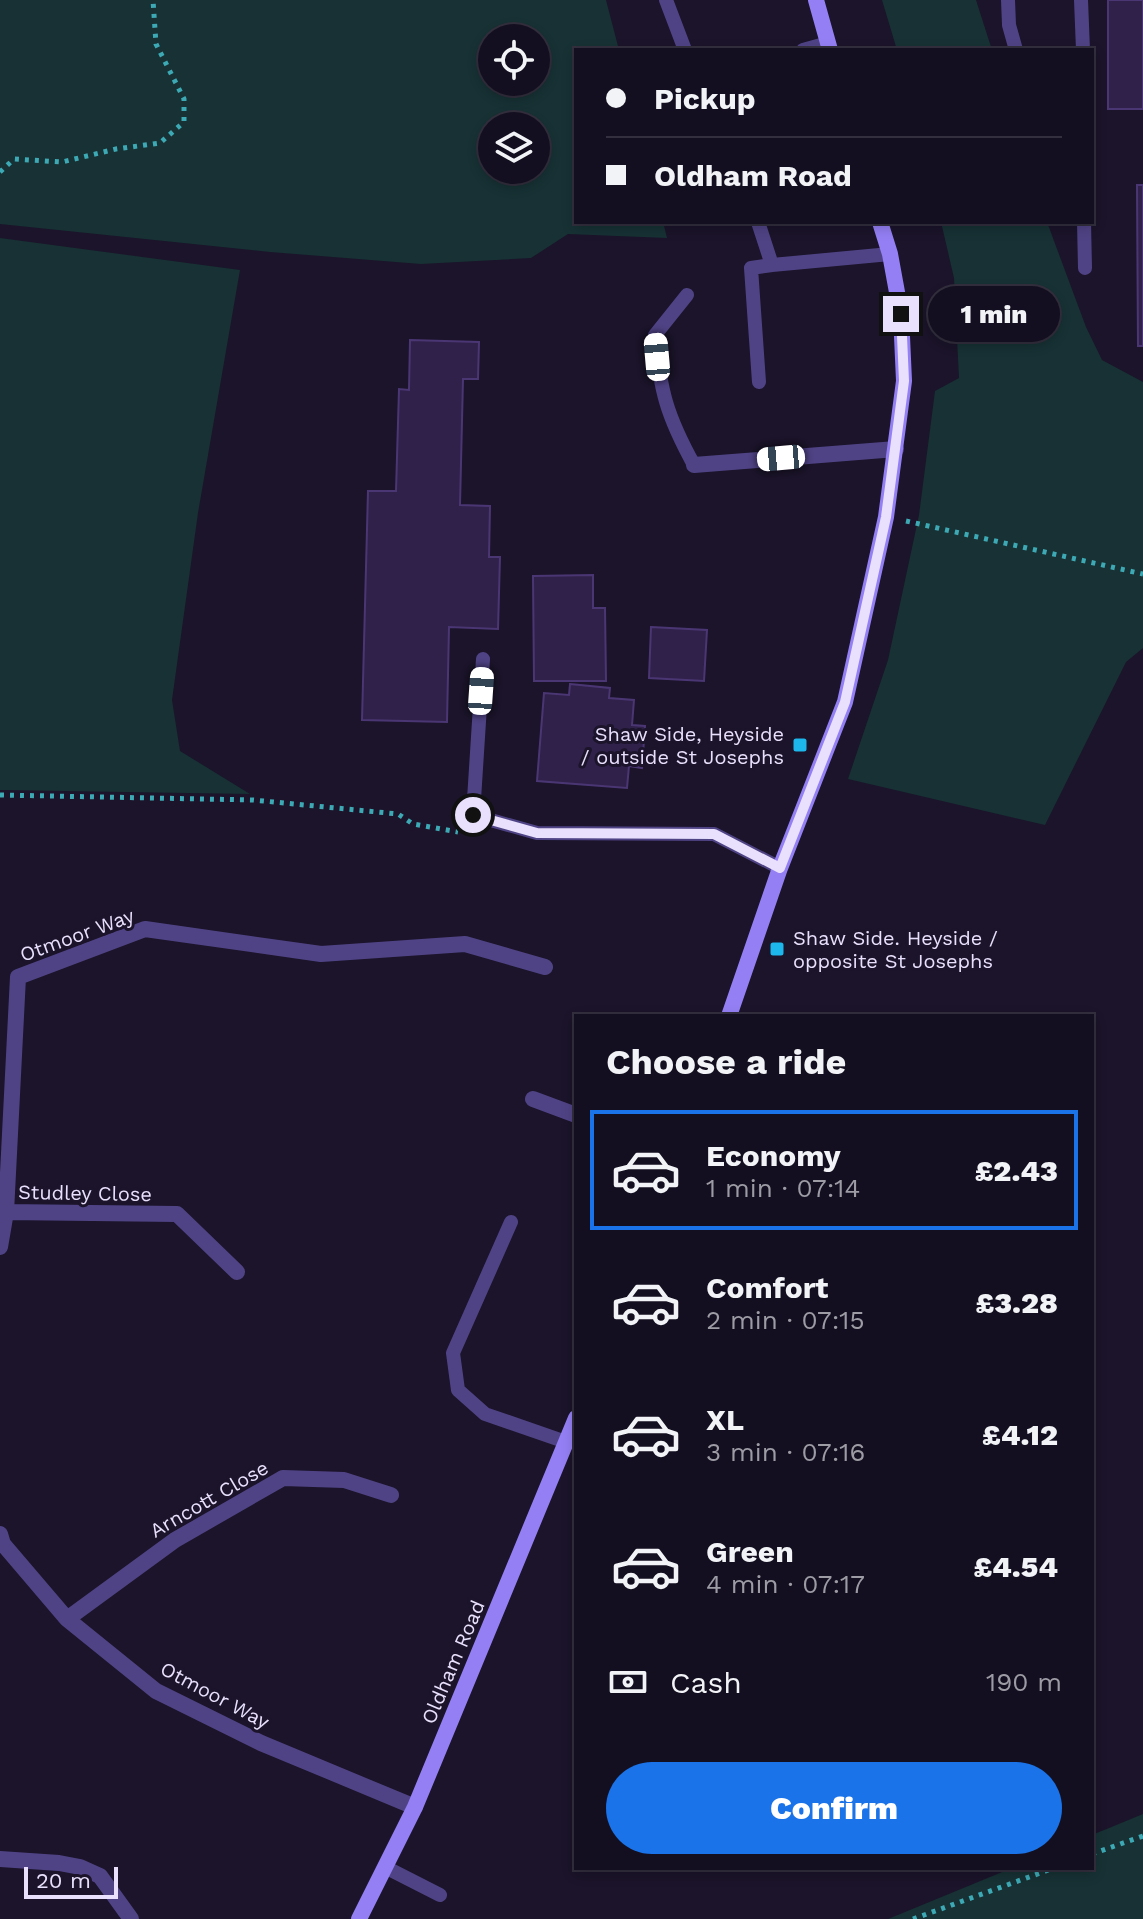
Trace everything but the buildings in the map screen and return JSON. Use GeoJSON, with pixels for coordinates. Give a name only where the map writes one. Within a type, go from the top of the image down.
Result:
{"type":"FeatureCollection","features":[{"type":"Feature","properties":{"kind":"main road"},"geometry":{"type":"LineString","coordinates":[[816,0],[829,46]]}},
{"type":"Feature","properties":{"kind":"main road"},"geometry":{"type":"LineString","coordinates":[[730,1014],[780,868],[845,702],[886,517],[904,381],[901,314],[890,254],[881,224]]}},
{"type":"Feature","properties":{"kind":"main road","name":"Oldham Road"},"geometry":{"type":"LineString","coordinates":[[359,1919],[415,1807],[574,1423]]}},
{"type":"Feature","properties":{"kind":"street"},"geometry":{"type":"LineString","coordinates":[[694,465],[896,449]]}},
{"type":"Feature","properties":{"kind":"street","name":"Otmoor Way"},"geometry":{"type":"LineString","coordinates":[[0,1247],[6,1212],[18,977],[145,929],[321,954],[465,944],[545,967]]}},
{"type":"Feature","properties":{"kind":"street"},"geometry":{"type":"LineString","coordinates":[[0,971],[18,977]]}},
{"type":"Feature","properties":{"kind":"street"},"geometry":{"type":"LineString","coordinates":[[533,1099],[574,1114]]}},
{"type":"Feature","properties":{"kind":"street","name":"Studley Close"},"geometry":{"type":"LineString","coordinates":[[6,1212],[177,1214],[237,1272]]}},
{"type":"Feature","properties":{"kind":"street","name":"Arncott Close"},"geometry":{"type":"LineString","coordinates":[[67,1619],[175,1540],[283,1478],[344,1480],[391,1495]]}},
{"type":"Feature","properties":{"kind":"street","name":"Otmoor Way"},"geometry":{"type":"LineString","coordinates":[[1,1542],[67,1619],[156,1691],[261,1743],[415,1807]]}},
{"type":"Feature","properties":{"kind":"street"},"geometry":{"type":"LineString","coordinates":[[0,1859],[59,1863],[80,1867],[100,1876],[131,1919]]}},
{"type":"Feature","properties":{"kind":"lane"},"geometry":{"type":"LineString","coordinates":[[666,0],[684,48]]}},
{"type":"Feature","properties":{"kind":"lane"},"geometry":{"type":"LineString","coordinates":[[1008,0],[1009,25],[1015,48]]}},
{"type":"Feature","properties":{"kind":"lane"},"geometry":{"type":"LineString","coordinates":[[1081,0],[1083,48]]}},
{"type":"Feature","properties":{"kind":"lane"},"geometry":{"type":"LineString","coordinates":[[759,224],[772,265]]}},
{"type":"Feature","properties":{"kind":"lane"},"geometry":{"type":"LineString","coordinates":[[1084,224],[1085,268]]}},
{"type":"Feature","properties":{"kind":"lane"},"geometry":{"type":"LineString","coordinates":[[759,382],[751,268],[890,254]]}},
{"type":"Feature","properties":{"kind":"lane"},"geometry":{"type":"LineString","coordinates":[[687,295],[655,335],[659,380],[672,426],[694,465]]}},
{"type":"Feature","properties":{"kind":"lane"},"geometry":{"type":"LineString","coordinates":[[483,659],[473,815],[537,833],[714,834],[780,868]]}},
{"type":"Feature","properties":{"kind":"lane"},"geometry":{"type":"LineString","coordinates":[[511,1222],[453,1353],[458,1390],[485,1414],[566,1442]]}},
{"type":"Feature","properties":{"kind":"lane"},"geometry":{"type":"LineString","coordinates":[[385,1867],[440,1895]]}},
{"type":"Feature","properties":{"kind":"path"},"geometry":{"type":"LineString","coordinates":[[0,172],[14,159],[62,162],[116,149],[160,143],[184,122],[184,99],[156,44],[153,0]]}},
{"type":"Feature","properties":{"kind":"path"},"geometry":{"type":"LineString","coordinates":[[886,517],[1143,574]]}},
{"type":"Feature","properties":{"kind":"path"},"geometry":{"type":"LineString","coordinates":[[0,795],[253,800],[398,814],[413,824],[472,835]]}},
{"type":"Feature","properties":{"kind":"path"},"geometry":{"type":"LineString","coordinates":[[1094,1853],[1143,1836]]}},
{"type":"Feature","properties":{"kind":"path"},"geometry":{"type":"LineString","coordinates":[[913,1919],[1048,1870]]}},
{"type":"Feature","properties":{"kind":"green space"},"geometry":{"type":"Polygon","coordinates":[[[0,0],[606,0],[618,48],[574,48],[574,224],[664,224],[667,238],[568,234],[531,258],[421,264],[0,224],[0,0]]]}},
{"type":"Feature","properties":{"kind":"green space"},"geometry":{"type":"Polygon","coordinates":[[[882,0],[976,0],[991,48],[896,48],[882,0]]]}},
{"type":"Feature","properties":{"kind":"green space"},"geometry":{"type":"Polygon","coordinates":[[[941,224],[1048,224],[1086,327],[1102,360],[1143,382],[1143,648],[1126,662],[1045,825],[848,779],[888,660],[919,515],[935,391],[959,378],[954,278],[941,224]]]}},
{"type":"Feature","properties":{"kind":"green space"},"geometry":{"type":"Polygon","coordinates":[[[0,238],[240,270],[198,513],[172,700],[180,751],[250,794],[0,790],[0,238]]]}},
{"type":"Feature","properties":{"kind":"green space"},"geometry":{"type":"Polygon","coordinates":[[[1143,1814],[1143,1919],[888,1919],[1007,1870],[1094,1870],[1094,1834],[1143,1814]]]}},
{"type":"Feature","properties":{"kind":"place","name":"Shaw Side, Heyside / outside St Josephs"},"geometry":{"type":"Point","coordinates":[800,745]}},
{"type":"Feature","properties":{"kind":"place","name":"Shaw Side. Heyside / opposite St Josephs"},"geometry":{"type":"Point","coordinates":[777,949]}},
{"type":"Feature","properties":{"kind":"route"},"geometry":{"type":"LineString","coordinates":[[473,815],[537,833],[714,834],[780,868],[845,702],[886,517],[904,381],[901,314]]}}]}
